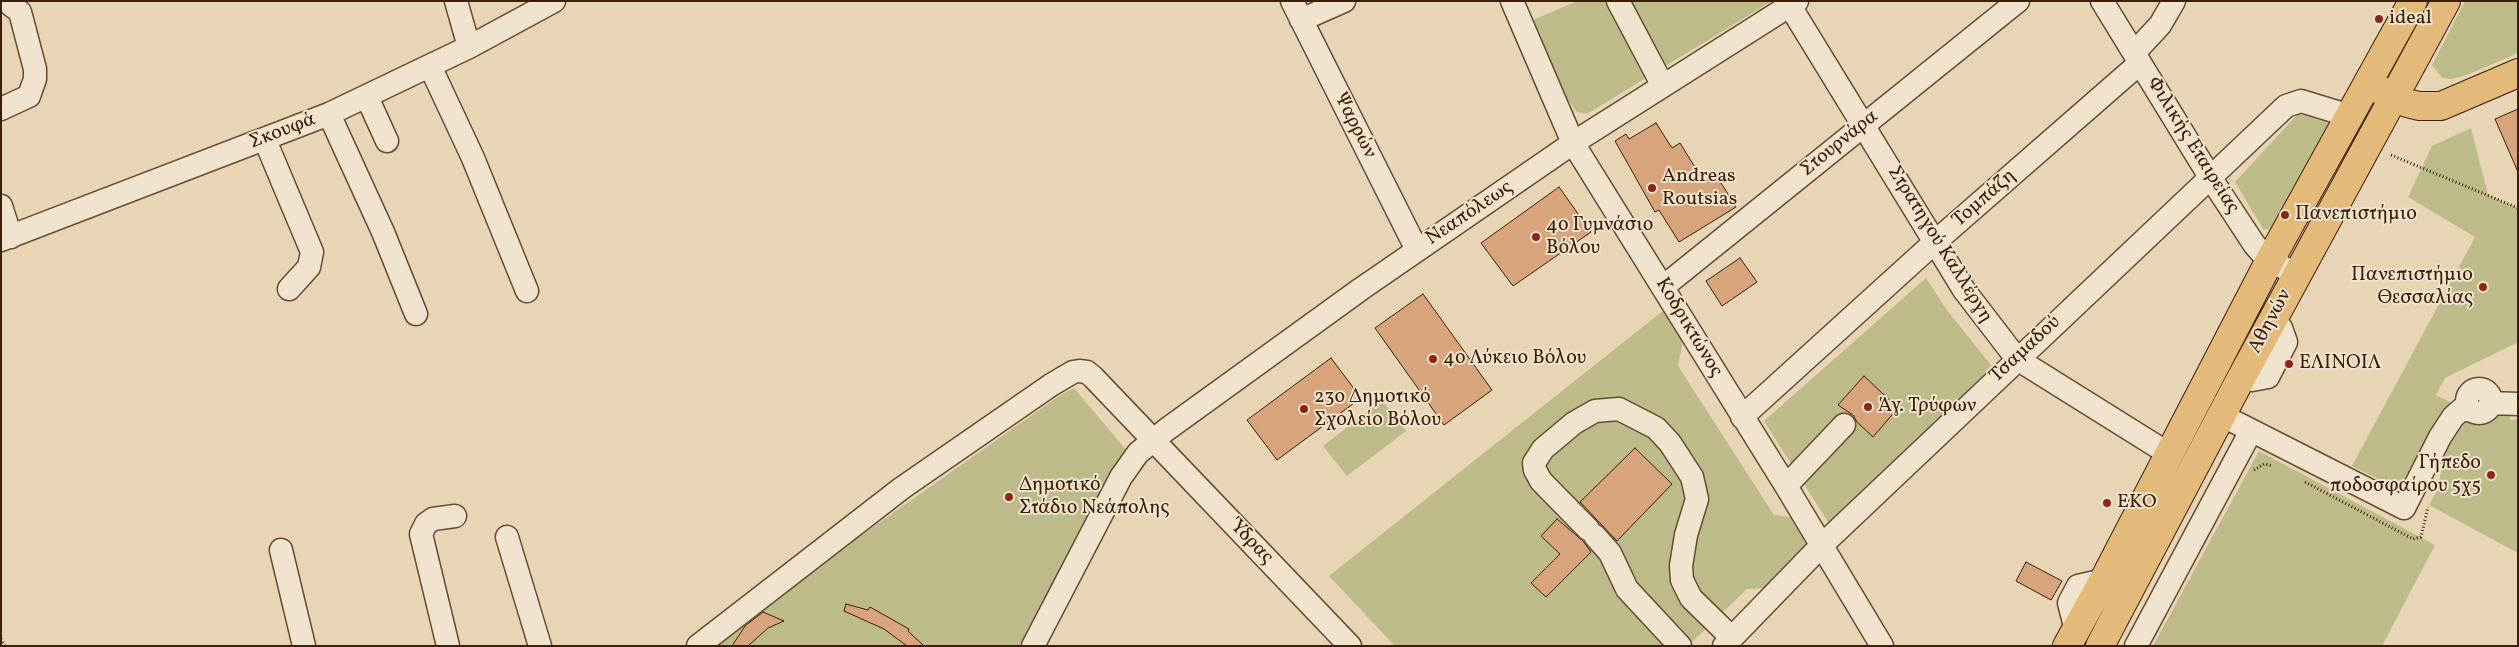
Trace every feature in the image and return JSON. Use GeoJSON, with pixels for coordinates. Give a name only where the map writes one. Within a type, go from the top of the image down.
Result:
{"type":"FeatureCollection","features":[{"type":"Feature","properties":{"kind":"main road","name":"Αθηνών"},"geometry":{"type":"LineString","coordinates":[[2071,638],[2104,580],[2270,260],[2413,1]]}},
{"type":"Feature","properties":{"kind":"main road","name":"Αθηνών"},"geometry":{"type":"LineString","coordinates":[[2100,646],[2221,416],[2446,1]]}},
{"type":"Feature","properties":{"kind":"main road"},"geometry":{"type":"LineString","coordinates":[[2368,84],[2394,97],[2413,104],[2430,107],[2441,106],[2518,73]]}},
{"type":"Feature","properties":{"kind":"street"},"geometry":{"type":"LineString","coordinates":[[1,109],[29,96],[35,79],[35,69],[20,12],[6,1]]}},
{"type":"Feature","properties":{"kind":"street"},"geometry":{"type":"LineString","coordinates":[[456,1],[469,47]]}},
{"type":"Feature","properties":{"kind":"street","name":"Σκουφά"},"geometry":{"type":"LineString","coordinates":[[6,238],[329,114],[469,47],[554,1]]}},
{"type":"Feature","properties":{"kind":"street"},"geometry":{"type":"LineString","coordinates":[[1297,11],[1344,1]]}},
{"type":"Feature","properties":{"kind":"street","name":"Κοδρικτώνος"},"geometry":{"type":"LineString","coordinates":[[1512,1],[1573,143],[1786,486],[1882,646]]}},
{"type":"Feature","properties":{"kind":"street"},"geometry":{"type":"LineString","coordinates":[[1618,1],[1663,86]]}},
{"type":"Feature","properties":{"kind":"street","name":"Στουρνάρα"},"geometry":{"type":"LineString","coordinates":[[1663,287],[2018,1]]}},
{"type":"Feature","properties":{"kind":"street","name":"Φιλικής Εταιρείας"},"geometry":{"type":"LineString","coordinates":[[2102,1],[2210,177],[2257,248],[2270,260],[2297,275]]}},
{"type":"Feature","properties":{"kind":"street","name":"Τομπάζη"},"geometry":{"type":"LineString","coordinates":[[1742,417],[2137,58],[2174,1]]}},
{"type":"Feature","properties":{"kind":"street","name":"Νεαπόλεως"},"geometry":{"type":"LineString","coordinates":[[1033,646],[1121,477],[1138,453],[1417,250],[1573,143],[1791,3]]}},
{"type":"Feature","properties":{"kind":"street","name":"Στρατηγού Καλλέργη"},"geometry":{"type":"LineString","coordinates":[[1791,3],[1973,304],[2017,359],[2169,454]]}},
{"type":"Feature","properties":{"kind":"street","name":"Ψαρρών"},"geometry":{"type":"LineString","coordinates":[[1297,11],[1417,250]]}},
{"type":"Feature","properties":{"kind":"street"},"geometry":{"type":"LineString","coordinates":[[430,66],[469,149],[527,291]]}},
{"type":"Feature","properties":{"kind":"street"},"geometry":{"type":"LineString","coordinates":[[367,97],[387,142]]}},
{"type":"Feature","properties":{"kind":"street","name":"Τσαμαδού"},"geometry":{"type":"LineString","coordinates":[[1728,642],[1821,546],[2210,177],[2293,102],[2305,102],[2350,116]]}},
{"type":"Feature","properties":{"kind":"street"},"geometry":{"type":"LineString","coordinates":[[329,114],[383,232],[416,314]]}},
{"type":"Feature","properties":{"kind":"street"},"geometry":{"type":"LineString","coordinates":[[265,140],[312,252],[308,267],[289,289]]}},
{"type":"Feature","properties":{"kind":"street"},"geometry":{"type":"LineString","coordinates":[[1,206],[6,238]]}},
{"type":"Feature","properties":{"kind":"street"},"geometry":{"type":"LineString","coordinates":[[2252,380],[2268,377],[2286,342],[2281,328]]}},
{"type":"Feature","properties":{"kind":"street","name":"Ύδρας"},"geometry":{"type":"LineString","coordinates":[[698,646],[902,488],[1051,384],[1073,372],[1087,372],[1350,646]]}},
{"type":"Feature","properties":{"kind":"street"},"geometry":{"type":"LineString","coordinates":[[2221,416],[2404,508],[2440,437],[2453,417],[2462,409],[2518,404]]}},
{"type":"Feature","properties":{"kind":"street"},"geometry":{"type":"LineString","coordinates":[[1680,646],[1627,589],[1610,553],[1592,532],[1541,481],[1534,470],[1534,463],[1543,449],[1574,423],[1595,411],[1619,409],[1656,428],[1670,443],[1692,477],[1697,498],[1686,535],[1681,566],[1682,580],[1691,598],[1728,642]]}},
{"type":"Feature","properties":{"kind":"street"},"geometry":{"type":"LineString","coordinates":[[1786,486],[1844,425]]}},
{"type":"Feature","properties":{"kind":"street"},"geometry":{"type":"LineString","coordinates":[[2136,646],[2251,431]]}},
{"type":"Feature","properties":{"kind":"street"},"geometry":{"type":"LineString","coordinates":[[448,646],[421,534],[426,524],[433,520],[455,516]]}},
{"type":"Feature","properties":{"kind":"street"},"geometry":{"type":"LineString","coordinates":[[507,537],[540,646]]}},
{"type":"Feature","properties":{"kind":"street"},"geometry":{"type":"LineString","coordinates":[[281,550],[304,646]]}},
{"type":"Feature","properties":{"kind":"path"},"geometry":{"type":"LineString","coordinates":[[2391,155],[2516,207]]}},
{"type":"Feature","properties":{"kind":"path"},"geometry":{"type":"LineString","coordinates":[[2249,478],[2254,469],[2264,464],[2280,469]]}},
{"type":"Feature","properties":{"kind":"path"},"geometry":{"type":"LineString","coordinates":[[2298,478],[2413,539]]}},
{"type":"Feature","properties":{"kind":"path"},"geometry":{"type":"LineString","coordinates":[[1,639],[5,646]]}},
{"type":"Feature","properties":{"kind":"shaded area"},"geometry":{"type":"Polygon","coordinates":[[[1577,1],[1772,1],[1587,114],[1577,112],[1567,99],[1531,21],[1577,1]]]}},
{"type":"Feature","properties":{"kind":"shaded area"},"geometry":{"type":"Polygon","coordinates":[[[2465,1],[2518,1],[2518,53],[2467,75],[2452,79],[2442,78],[2432,65],[2465,1]]]}},
{"type":"Feature","properties":{"kind":"shaded area"},"geometry":{"type":"Polygon","coordinates":[[[2298,114],[2329,123],[2271,230],[2263,229],[2235,182],[2298,114]]]}},
{"type":"Feature","properties":{"kind":"shaded area"},"geometry":{"type":"Polygon","coordinates":[[[2471,128],[2488,195],[2518,208],[2518,342],[2445,378],[2436,395],[2452,403],[2406,493],[2352,466],[2475,237],[2408,197],[2432,146],[2471,128]]]}},
{"type":"Feature","properties":{"kind":"shaded area"},"geometry":{"type":"Polygon","coordinates":[[[1926,278],[1946,309],[1995,370],[1830,525],[1764,421],[1926,278]]]}},
{"type":"Feature","properties":{"kind":"shaded area"},"geometry":{"type":"Polygon","coordinates":[[[1664,310],[1683,341],[1678,366],[1774,515],[1790,517],[1812,552],[1774,588],[1747,589],[1688,646],[1395,646],[1329,576],[1664,310]]]}},
{"type":"Feature","properties":{"kind":"shaded area","name":"Δημοτικό Στάδιο Νεάπολης"},"geometry":{"type":"Polygon","coordinates":[[[1074,388],[1127,451],[1019,646],[718,646],[739,627],[849,544],[1059,396],[1074,388]]]}},
{"type":"Feature","properties":{"kind":"shaded area"},"geometry":{"type":"Polygon","coordinates":[[[1382,400],[1406,431],[1347,476],[1323,446],[1382,400]]]}},
{"type":"Feature","properties":{"kind":"shaded area","name":"Γήπεδο ποδοσφαίρου 5χ5"},"geometry":{"type":"Polygon","coordinates":[[[2508,407],[2510,420],[2518,419],[2518,553],[2429,505],[2437,491],[2445,453],[2462,424],[2508,407]]]}},
{"type":"Feature","properties":{"kind":"shaded area"},"geometry":{"type":"Polygon","coordinates":[[[2259,451],[2435,545],[2382,646],[2153,646],[2259,451]]]}},
{"type":"Feature","properties":{"kind":"building"},"geometry":{"type":"Polygon","coordinates":[[[2518,109],[2518,172],[2495,119],[2518,109]]]}},
{"type":"Feature","properties":{"kind":"building"},"geometry":{"type":"Polygon","coordinates":[[[1656,123],[1672,148],[1680,143],[1704,182],[1716,175],[1736,207],[1679,242],[1659,210],[1655,212],[1615,141],[1626,134],[1629,139],[1656,123]]]}},
{"type":"Feature","properties":{"kind":"building","name":"4ο Γυμνάσιο Βόλου"},"geometry":{"type":"Polygon","coordinates":[[[1559,187],[1591,232],[1513,286],[1481,243],[1559,187]]]}},
{"type":"Feature","properties":{"kind":"building"},"geometry":{"type":"Polygon","coordinates":[[[1740,258],[1757,282],[1722,306],[1706,281],[1740,258]]]}},
{"type":"Feature","properties":{"kind":"building","name":"4ο Λύκειο Βόλου"},"geometry":{"type":"Polygon","coordinates":[[[1423,294],[1492,390],[1444,425],[1375,328],[1423,294]]]}},
{"type":"Feature","properties":{"kind":"building","name":"23ο Δημοτικό Σχολείο Βόλου"},"geometry":{"type":"Polygon","coordinates":[[[1331,358],[1361,398],[1277,460],[1247,420],[1331,358]]]}},
{"type":"Feature","properties":{"kind":"building","name":"Άγ. Τρύφων"},"geometry":{"type":"Polygon","coordinates":[[[1864,376],[1898,408],[1873,437],[1857,422],[1853,415],[1838,405],[1864,376]]]}},
{"type":"Feature","properties":{"kind":"building"},"geometry":{"type":"Polygon","coordinates":[[[1635,448],[1672,484],[1617,541],[1580,502],[1635,448]]]}},
{"type":"Feature","properties":{"kind":"building"},"geometry":{"type":"Polygon","coordinates":[[[1557,519],[1583,541],[1591,552],[1546,597],[1531,583],[1560,554],[1541,536],[1557,519]]]}},
{"type":"Feature","properties":{"kind":"building"},"geometry":{"type":"Polygon","coordinates":[[[2026,562],[2062,581],[2051,600],[2016,581],[2026,562]]]}},
{"type":"Feature","properties":{"kind":"building"},"geometry":{"type":"Polygon","coordinates":[[[846,604],[868,610],[870,607],[909,629],[908,631],[924,646],[907,646],[884,629],[844,611],[846,604]]]}},
{"type":"Feature","properties":{"kind":"building"},"geometry":{"type":"Polygon","coordinates":[[[763,612],[784,621],[768,628],[748,646],[732,646],[745,626],[763,612]]]}},
{"type":"Feature","properties":{"kind":"place","name":"ideal"},"geometry":{"type":"Point","coordinates":[2379,19]}},
{"type":"Feature","properties":{"kind":"place","name":"Andreas Routsias"},"geometry":{"type":"Point","coordinates":[1652,188]}},
{"type":"Feature","properties":{"kind":"place","name":"Πανεπιστήμιο"},"geometry":{"type":"Point","coordinates":[2285,215]}},
{"type":"Feature","properties":{"kind":"place","name":"4ο Γυμνάσιο Βόλου"},"geometry":{"type":"Point","coordinates":[1536,237]}},
{"type":"Feature","properties":{"kind":"place","name":"Πανεπιστήμιο Θεσσαλίας"},"geometry":{"type":"Point","coordinates":[2483,287]}},
{"type":"Feature","properties":{"kind":"place","name":"4ο Λύκειο Βόλου"},"geometry":{"type":"Point","coordinates":[1433,359]}},
{"type":"Feature","properties":{"kind":"place","name":"ΕΛΙΝΟΙΛ"},"geometry":{"type":"Point","coordinates":[2289,364]}},
{"type":"Feature","properties":{"kind":"place","name":"Άγ. Τρύφων"},"geometry":{"type":"Point","coordinates":[1868,407]}},
{"type":"Feature","properties":{"kind":"place","name":"23ο Δημοτικό Σχολείο Βόλου"},"geometry":{"type":"Point","coordinates":[1304,409]}},
{"type":"Feature","properties":{"kind":"place","name":"Γήπεδο ποδοσφαίρου 5χ5"},"geometry":{"type":"Point","coordinates":[2491,475]}},
{"type":"Feature","properties":{"kind":"place","name":"Δημοτικό Στάδιο Νεάπολης"},"geometry":{"type":"Point","coordinates":[1009,497]}},
{"type":"Feature","properties":{"kind":"place","name":"EKO"},"geometry":{"type":"Point","coordinates":[2107,503]}}]}
